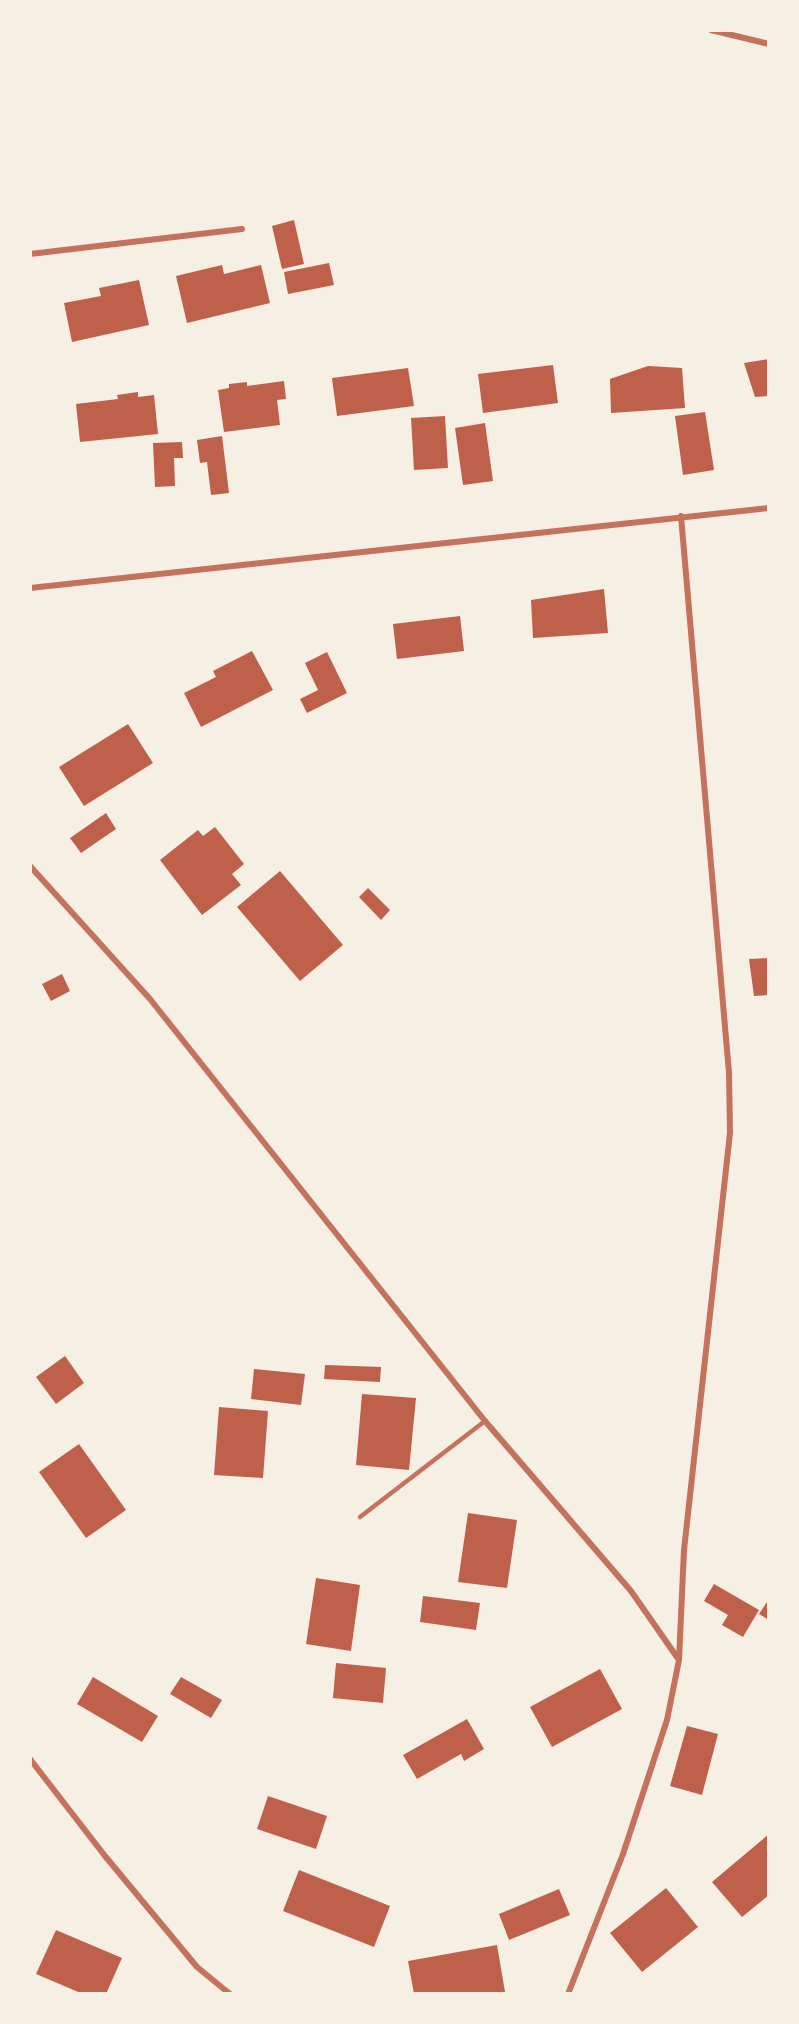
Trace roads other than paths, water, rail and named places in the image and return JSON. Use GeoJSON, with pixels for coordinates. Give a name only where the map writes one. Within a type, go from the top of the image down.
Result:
{"type":"FeatureCollection","features":[{"type":"Feature","properties":{"kind":"street"},"geometry":{"type":"LineString","coordinates":[[711,30],[769,44]]}},
{"type":"Feature","properties":{"kind":"street"},"geometry":{"type":"LineString","coordinates":[[30,254],[242,229]]}},
{"type":"Feature","properties":{"kind":"street"},"geometry":{"type":"LineString","coordinates":[[30,588],[769,508]]}},
{"type":"Feature","properties":{"kind":"street"},"geometry":{"type":"LineString","coordinates":[[568,1994],[623,1854],[668,1720],[678,1660],[684,1550],[730,1133],[729,1073],[681,516]]}},
{"type":"Feature","properties":{"kind":"street"},"geometry":{"type":"LineString","coordinates":[[30,866],[150,999],[485,1421],[631,1591],[678,1660]]}},
{"type":"Feature","properties":{"kind":"street"},"geometry":{"type":"LineString","coordinates":[[30,1759],[105,1856],[197,1967],[230,1994]]}},
{"type":"Feature","properties":{"kind":"lane"},"geometry":{"type":"LineString","coordinates":[[360,1516],[485,1421]]}}]}
